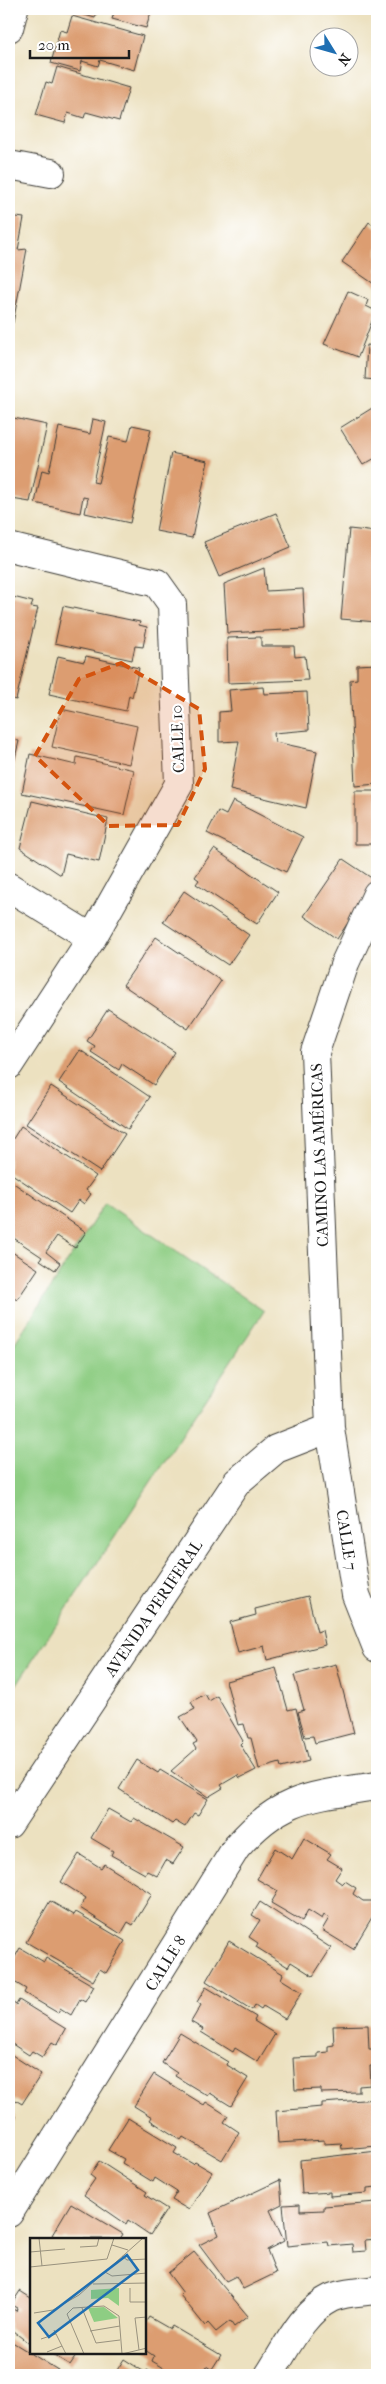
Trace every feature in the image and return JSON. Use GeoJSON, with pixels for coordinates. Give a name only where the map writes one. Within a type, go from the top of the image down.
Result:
{"type":"FeatureCollection","features":[{"type":"Feature","properties":{"kind":"street"},"geometry":{"type":"LineString","coordinates":[[9,28],[14,9]]}},
{"type":"Feature","properties":{"kind":"street"},"geometry":{"type":"LineString","coordinates":[[9,165],[51,173]]}},
{"type":"Feature","properties":{"kind":"street","name":"CALLE 10"},"geometry":{"type":"LineString","coordinates":[[9,547],[157,583],[172,604],[179,784],[92,938],[9,1064]]}},
{"type":"Feature","properties":{"kind":"street"},"geometry":{"type":"LineString","coordinates":[[9,887],[92,938]]}},
{"type":"Feature","properties":{"kind":"street","name":"CAMINO LAS AMÉRICAS"},"geometry":{"type":"LineString","coordinates":[[330,1428],[315,1052],[345,963],[377,894]]}},
{"type":"Feature","properties":{"kind":"street","name":"CALLE 7"},"geometry":{"type":"LineString","coordinates":[[330,1428],[356,1595],[377,1648]]}},
{"type":"Feature","properties":{"kind":"street","name":"AVENIDA PERIFERAL"},"geometry":{"type":"LineString","coordinates":[[9,1824],[237,1482],[276,1449],[330,1428]]}},
{"type":"Feature","properties":{"kind":"street","name":"CALLE 8"},"geometry":{"type":"LineString","coordinates":[[9,2213],[236,1848],[266,1817],[301,1798],[377,1786]]}},
{"type":"Feature","properties":{"kind":"street"},"geometry":{"type":"LineString","coordinates":[[269,2375],[301,2324],[316,2308],[333,2297],[377,2290]]}},
{"type":"Feature","properties":{"kind":"highlighted area"},"geometry":{"type":"Polygon","coordinates":[[[121,663],[199,709],[205,769],[178,825],[109,826],[35,756],[79,679],[121,663]]]}},
{"type":"Feature","properties":{"kind":"green space"},"geometry":{"type":"Polygon","coordinates":[[[105,1203],[264,1311],[9,1696],[9,1352],[105,1203]]]}},
{"type":"Feature","properties":{"kind":"building"},"geometry":{"type":"Polygon","coordinates":[[[64,9],[98,9],[95,18],[64,9]]]}},
{"type":"Feature","properties":{"kind":"building"},"geometry":{"type":"Polygon","coordinates":[[[101,9],[152,9],[146,28],[112,19],[114,13],[101,9]]]}},
{"type":"Feature","properties":{"kind":"building"},"geometry":{"type":"Polygon","coordinates":[[[72,16],[143,36],[134,70],[100,60],[98,66],[82,61],[80,71],[51,63],[60,30],[67,32],[72,16]]]}},
{"type":"Feature","properties":{"kind":"building"},"geometry":{"type":"Polygon","coordinates":[[[57,67],[129,88],[119,121],[86,112],[84,118],[68,113],[65,123],[36,115],[46,82],[52,84],[57,67]]]}},
{"type":"Feature","properties":{"kind":"building"},"geometry":{"type":"Polygon","coordinates":[[[9,216],[24,218],[18,250],[27,249],[13,323],[9,322],[9,216]]]}},
{"type":"Feature","properties":{"kind":"building"},"geometry":{"type":"Polygon","coordinates":[[[369,222],[377,228],[377,286],[342,262],[369,222]]]}},
{"type":"Feature","properties":{"kind":"building"},"geometry":{"type":"Polygon","coordinates":[[[348,291],[368,300],[366,306],[376,311],[358,357],[324,344],[348,291]]]}},
{"type":"Feature","properties":{"kind":"building"},"geometry":{"type":"Polygon","coordinates":[[[367,345],[377,346],[377,380],[365,379],[367,345]]]}},
{"type":"Feature","properties":{"kind":"building"},"geometry":{"type":"Polygon","coordinates":[[[377,405],[377,457],[363,465],[340,428],[377,405]]]}},
{"type":"Feature","properties":{"kind":"building"},"geometry":{"type":"Polygon","coordinates":[[[9,417],[47,425],[30,502],[12,499],[11,504],[9,503],[9,417]]]}},
{"type":"Feature","properties":{"kind":"building"},"geometry":{"type":"Polygon","coordinates":[[[93,419],[106,422],[93,482],[98,483],[109,437],[128,441],[132,425],[151,429],[130,523],[85,513],[88,498],[83,497],[80,513],[35,503],[42,470],[49,472],[59,427],[90,434],[93,419]]]}},
{"type":"Feature","properties":{"kind":"building"},"geometry":{"type":"Polygon","coordinates":[[[171,453],[208,461],[192,538],[156,531],[171,453]]]}},
{"type":"Feature","properties":{"kind":"building"},"geometry":{"type":"Polygon","coordinates":[[[276,513],[291,547],[219,577],[204,542],[276,513]]]}},
{"type":"Feature","properties":{"kind":"building"},"geometry":{"type":"Polygon","coordinates":[[[349,529],[377,532],[377,622],[341,619],[349,529]]]}},
{"type":"Feature","properties":{"kind":"building"},"geometry":{"type":"Polygon","coordinates":[[[264,568],[266,591],[303,589],[305,629],[227,633],[224,584],[264,568]]]}},
{"type":"Feature","properties":{"kind":"building"},"geometry":{"type":"Polygon","coordinates":[[[9,596],[33,602],[31,607],[38,608],[16,700],[9,698],[9,596]]]}},
{"type":"Feature","properties":{"kind":"building"},"geometry":{"type":"Polygon","coordinates":[[[63,606],[140,622],[139,625],[147,627],[143,647],[135,646],[132,660],[55,643],[63,606]]]}},
{"type":"Feature","properties":{"kind":"building"},"geometry":{"type":"Polygon","coordinates":[[[261,637],[261,646],[294,646],[295,657],[305,656],[308,680],[228,683],[227,638],[261,637]]]}},
{"type":"Feature","properties":{"kind":"building"},"geometry":{"type":"Polygon","coordinates":[[[58,656],[84,662],[86,656],[139,668],[132,697],[129,695],[126,711],[49,694],[58,656]]]}},
{"type":"Feature","properties":{"kind":"building"},"geometry":{"type":"Polygon","coordinates":[[[377,664],[377,784],[355,786],[350,680],[357,679],[357,665],[377,664]]]}},
{"type":"Feature","properties":{"kind":"building"},"geometry":{"type":"Polygon","coordinates":[[[263,687],[264,694],[307,692],[309,730],[274,733],[275,742],[317,751],[306,808],[230,790],[239,741],[219,742],[219,712],[231,711],[229,690],[263,687]]]}},
{"type":"Feature","properties":{"kind":"building"},"geometry":{"type":"Polygon","coordinates":[[[61,709],[137,726],[129,764],[52,747],[61,709]]]}},
{"type":"Feature","properties":{"kind":"building"},"geometry":{"type":"Polygon","coordinates":[[[9,739],[19,741],[10,780],[9,780],[9,739]]]}},
{"type":"Feature","properties":{"kind":"building"},"geometry":{"type":"Polygon","coordinates":[[[30,754],[76,765],[77,757],[134,770],[124,815],[22,793],[30,754]]]}},
{"type":"Feature","properties":{"kind":"building"},"geometry":{"type":"Polygon","coordinates":[[[355,791],[377,791],[377,844],[355,844],[355,791]]]}},
{"type":"Feature","properties":{"kind":"building"},"geometry":{"type":"Polygon","coordinates":[[[32,801],[108,819],[99,862],[66,854],[61,875],[20,848],[32,801]]]}},
{"type":"Feature","properties":{"kind":"building"},"geometry":{"type":"Polygon","coordinates":[[[233,801],[303,837],[286,872],[207,833],[218,811],[226,815],[233,801]]]}},
{"type":"Feature","properties":{"kind":"building"},"geometry":{"type":"Polygon","coordinates":[[[214,849],[278,892],[257,924],[196,884],[199,880],[195,877],[214,849]]]}},
{"type":"Feature","properties":{"kind":"building"},"geometry":{"type":"Polygon","coordinates":[[[343,859],[376,881],[337,939],[304,916],[343,859]]]}},
{"type":"Feature","properties":{"kind":"building"},"geometry":{"type":"Polygon","coordinates":[[[184,891],[249,935],[228,965],[163,922],[184,891]]]}},
{"type":"Feature","properties":{"kind":"building"},"geometry":{"type":"Polygon","coordinates":[[[156,937],[221,981],[188,1029],[123,985],[156,937]]]}},
{"type":"Feature","properties":{"kind":"building"},"geometry":{"type":"Polygon","coordinates":[[[108,1009],[175,1052],[154,1085],[122,1064],[119,1070],[91,1052],[95,1046],[87,1041],[108,1009]]]}},
{"type":"Feature","properties":{"kind":"building"},"geometry":{"type":"Polygon","coordinates":[[[80,1050],[150,1097],[128,1129],[59,1082],[80,1050]]]}},
{"type":"Feature","properties":{"kind":"building"},"geometry":{"type":"Polygon","coordinates":[[[51,1086],[125,1134],[100,1172],[26,1124],[51,1086]]]}},
{"type":"Feature","properties":{"kind":"building"},"geometry":{"type":"Polygon","coordinates":[[[21,1126],[96,1176],[86,1190],[91,1194],[84,1204],[79,1200],[70,1213],[9,1172],[9,1145],[21,1126]]]}},
{"type":"Feature","properties":{"kind":"building"},"geometry":{"type":"Polygon","coordinates":[[[9,1180],[86,1232],[75,1248],[57,1236],[46,1252],[60,1263],[55,1270],[40,1260],[42,1257],[9,1235],[9,1180]]]}},
{"type":"Feature","properties":{"kind":"building"},"geometry":{"type":"Polygon","coordinates":[[[9,1250],[38,1269],[17,1300],[9,1295],[9,1250]]]}},
{"type":"Feature","properties":{"kind":"building"},"geometry":{"type":"Polygon","coordinates":[[[308,1596],[317,1632],[322,1630],[325,1645],[267,1660],[264,1646],[238,1653],[230,1622],[256,1615],[255,1609],[308,1596]]]}},
{"type":"Feature","properties":{"kind":"building"},"geometry":{"type":"Polygon","coordinates":[[[336,1664],[354,1733],[315,1743],[313,1736],[305,1737],[298,1712],[304,1710],[294,1675],[336,1664]]]}},
{"type":"Feature","properties":{"kind":"building"},"geometry":{"type":"Polygon","coordinates":[[[276,1668],[288,1710],[296,1708],[309,1761],[281,1768],[280,1763],[259,1769],[251,1738],[248,1738],[244,1724],[238,1725],[226,1681],[276,1668]]]}},
{"type":"Feature","properties":{"kind":"building"},"geometry":{"type":"Polygon","coordinates":[[[205,1694],[209,1701],[217,1696],[243,1741],[240,1744],[256,1770],[240,1778],[238,1775],[221,1785],[223,1788],[208,1797],[171,1771],[196,1749],[193,1744],[197,1742],[180,1717],[195,1709],[191,1702],[205,1694]]]}},
{"type":"Feature","properties":{"kind":"building"},"geometry":{"type":"Polygon","coordinates":[[[137,1760],[158,1773],[160,1770],[208,1799],[198,1815],[194,1813],[185,1827],[175,1821],[172,1824],[119,1789],[137,1760]]]}},
{"type":"Feature","properties":{"kind":"building"},"geometry":{"type":"Polygon","coordinates":[[[108,1809],[131,1822],[134,1818],[184,1847],[173,1864],[166,1860],[157,1876],[147,1871],[145,1874],[111,1855],[113,1851],[91,1838],[108,1809]]]}},
{"type":"Feature","properties":{"kind":"building"},"geometry":{"type":"Polygon","coordinates":[[[304,1838],[331,1854],[327,1859],[342,1868],[335,1879],[342,1884],[345,1881],[356,1888],[353,1894],[363,1901],[377,1901],[377,1909],[353,1949],[322,1930],[329,1918],[324,1915],[322,1919],[308,1910],[302,1921],[271,1903],[278,1891],[257,1879],[275,1848],[292,1859],[304,1838]]]}},
{"type":"Feature","properties":{"kind":"building"},"geometry":{"type":"Polygon","coordinates":[[[79,1854],[101,1868],[104,1864],[152,1894],[133,1925],[128,1922],[121,1934],[80,1908],[86,1898],[61,1882],[79,1854]]]}},
{"type":"Feature","properties":{"kind":"building"},"geometry":{"type":"Polygon","coordinates":[[[50,1901],[74,1915],[76,1912],[125,1941],[106,1973],[100,1969],[93,1981],[26,1942],[50,1901]]]}},
{"type":"Feature","properties":{"kind":"building"},"geometry":{"type":"Polygon","coordinates":[[[260,1902],[331,1948],[313,1976],[291,1962],[288,1967],[256,1947],[258,1943],[249,1937],[260,1920],[252,1915],[260,1902]]]}},
{"type":"Feature","properties":{"kind":"building"},"geometry":{"type":"Polygon","coordinates":[[[229,1941],[283,1974],[281,1979],[302,1992],[285,2019],[263,2006],[261,2009],[255,2005],[252,2010],[206,1981],[229,1941]]]}},
{"type":"Feature","properties":{"kind":"building"},"geometry":{"type":"Polygon","coordinates":[[[20,1948],[44,1962],[46,1958],[94,1986],[85,2002],[80,1999],[71,2015],[60,2008],[58,2013],[24,1993],[26,1989],[9,1979],[9,1968],[20,1948]]]}},
{"type":"Feature","properties":{"kind":"building"},"geometry":{"type":"Polygon","coordinates":[[[206,1987],[256,2017],[254,2021],[275,2034],[258,2062],[235,2048],[233,2052],[201,2032],[203,2029],[191,2022],[201,2005],[197,2002],[206,1987]]]}},
{"type":"Feature","properties":{"kind":"building"},"geometry":{"type":"Polygon","coordinates":[[[9,2000],[16,2005],[19,2000],[66,2029],[57,2045],[52,2042],[42,2057],[32,2051],[29,2055],[9,2042],[9,2000]]]}},
{"type":"Feature","properties":{"kind":"building"},"geometry":{"type":"Polygon","coordinates":[[[368,2025],[369,2049],[375,2049],[376,2066],[370,2066],[371,2085],[359,2086],[359,2092],[321,2093],[321,2089],[295,2090],[293,2058],[318,2057],[318,2053],[328,2052],[328,2046],[334,2045],[333,2026],[368,2025]]]}},
{"type":"Feature","properties":{"kind":"building"},"geometry":{"type":"Polygon","coordinates":[[[180,2033],[228,2062],[227,2065],[248,2078],[231,2106],[210,2093],[208,2096],[175,2076],[177,2073],[162,2063],[180,2033]]]}},
{"type":"Feature","properties":{"kind":"building"},"geometry":{"type":"Polygon","coordinates":[[[9,2053],[41,2074],[22,2104],[9,2096],[9,2053]]]}},
{"type":"Feature","properties":{"kind":"building"},"geometry":{"type":"Polygon","coordinates":[[[154,2074],[204,2105],[206,2102],[228,2116],[224,2122],[239,2132],[222,2160],[183,2137],[181,2140],[150,2120],[152,2117],[134,2106],[154,2074]]]}},
{"type":"Feature","properties":{"kind":"building"},"geometry":{"type":"Polygon","coordinates":[[[377,2099],[377,2146],[342,2149],[341,2143],[324,2144],[324,2140],[278,2143],[276,2111],[322,2107],[322,2103],[377,2099]]]}},
{"type":"Feature","properties":{"kind":"building"},"geometry":{"type":"Polygon","coordinates":[[[9,2113],[16,2117],[9,2129],[9,2113]]]}},
{"type":"Feature","properties":{"kind":"building"},"geometry":{"type":"Polygon","coordinates":[[[128,2118],[177,2148],[174,2153],[212,2172],[189,2210],[172,2200],[177,2192],[155,2178],[153,2182],[122,2163],[124,2159],[108,2150],[128,2118]]]}},
{"type":"Feature","properties":{"kind":"building"},"geometry":{"type":"Polygon","coordinates":[[[377,2151],[377,2187],[367,2188],[367,2193],[330,2196],[330,2192],[302,2194],[300,2160],[377,2151]]]}},
{"type":"Feature","properties":{"kind":"building"},"geometry":{"type":"Polygon","coordinates":[[[99,2161],[147,2192],[145,2195],[167,2209],[150,2235],[128,2220],[126,2224],[84,2195],[95,2179],[90,2175],[99,2161]]]}},
{"type":"Feature","properties":{"kind":"building"},"geometry":{"type":"Polygon","coordinates":[[[280,2180],[282,2204],[270,2210],[284,2241],[267,2250],[276,2273],[243,2289],[236,2276],[226,2281],[199,2245],[219,2235],[210,2213],[280,2180]]]}},
{"type":"Feature","properties":{"kind":"building"},"geometry":{"type":"Polygon","coordinates":[[[377,2202],[377,2239],[365,2240],[366,2251],[353,2252],[352,2244],[329,2246],[328,2242],[287,2246],[283,2205],[300,2204],[300,2211],[324,2210],[324,2206],[377,2202]]]}},
{"type":"Feature","properties":{"kind":"building"},"geometry":{"type":"Polygon","coordinates":[[[71,2203],[123,2234],[121,2238],[57,2238],[52,2235],[71,2203]]]}},
{"type":"Feature","properties":{"kind":"building"},"geometry":{"type":"Polygon","coordinates":[[[194,2252],[248,2316],[234,2327],[230,2321],[216,2332],[208,2323],[205,2326],[180,2295],[183,2293],[168,2273],[194,2252]]]}},
{"type":"Feature","properties":{"kind":"building"},"geometry":{"type":"Polygon","coordinates":[[[20,2291],[30,2297],[30,2344],[9,2328],[9,2309],[10,2307],[16,2311],[17,2308],[11,2305],[20,2291]]]}},
{"type":"Feature","properties":{"kind":"building"},"geometry":{"type":"Polygon","coordinates":[[[149,2317],[170,2329],[172,2326],[221,2355],[212,2369],[207,2366],[201,2375],[176,2375],[152,2361],[154,2356],[146,2351],[146,2322],[149,2317]]]}},
{"type":"Feature","properties":{"kind":"building"},"geometry":{"type":"Polygon","coordinates":[[[9,2340],[66,2375],[9,2375],[9,2340]]]}},
{"type":"Feature","properties":{"kind":"building"},"geometry":{"type":"Polygon","coordinates":[[[52,2354],[77,2354],[70,2365],[52,2354]]]}},
{"type":"Feature","properties":{"kind":"building"},"geometry":{"type":"Polygon","coordinates":[[[124,2359],[146,2373],[147,2370],[156,2375],[114,2375],[124,2359]]]}}]}
